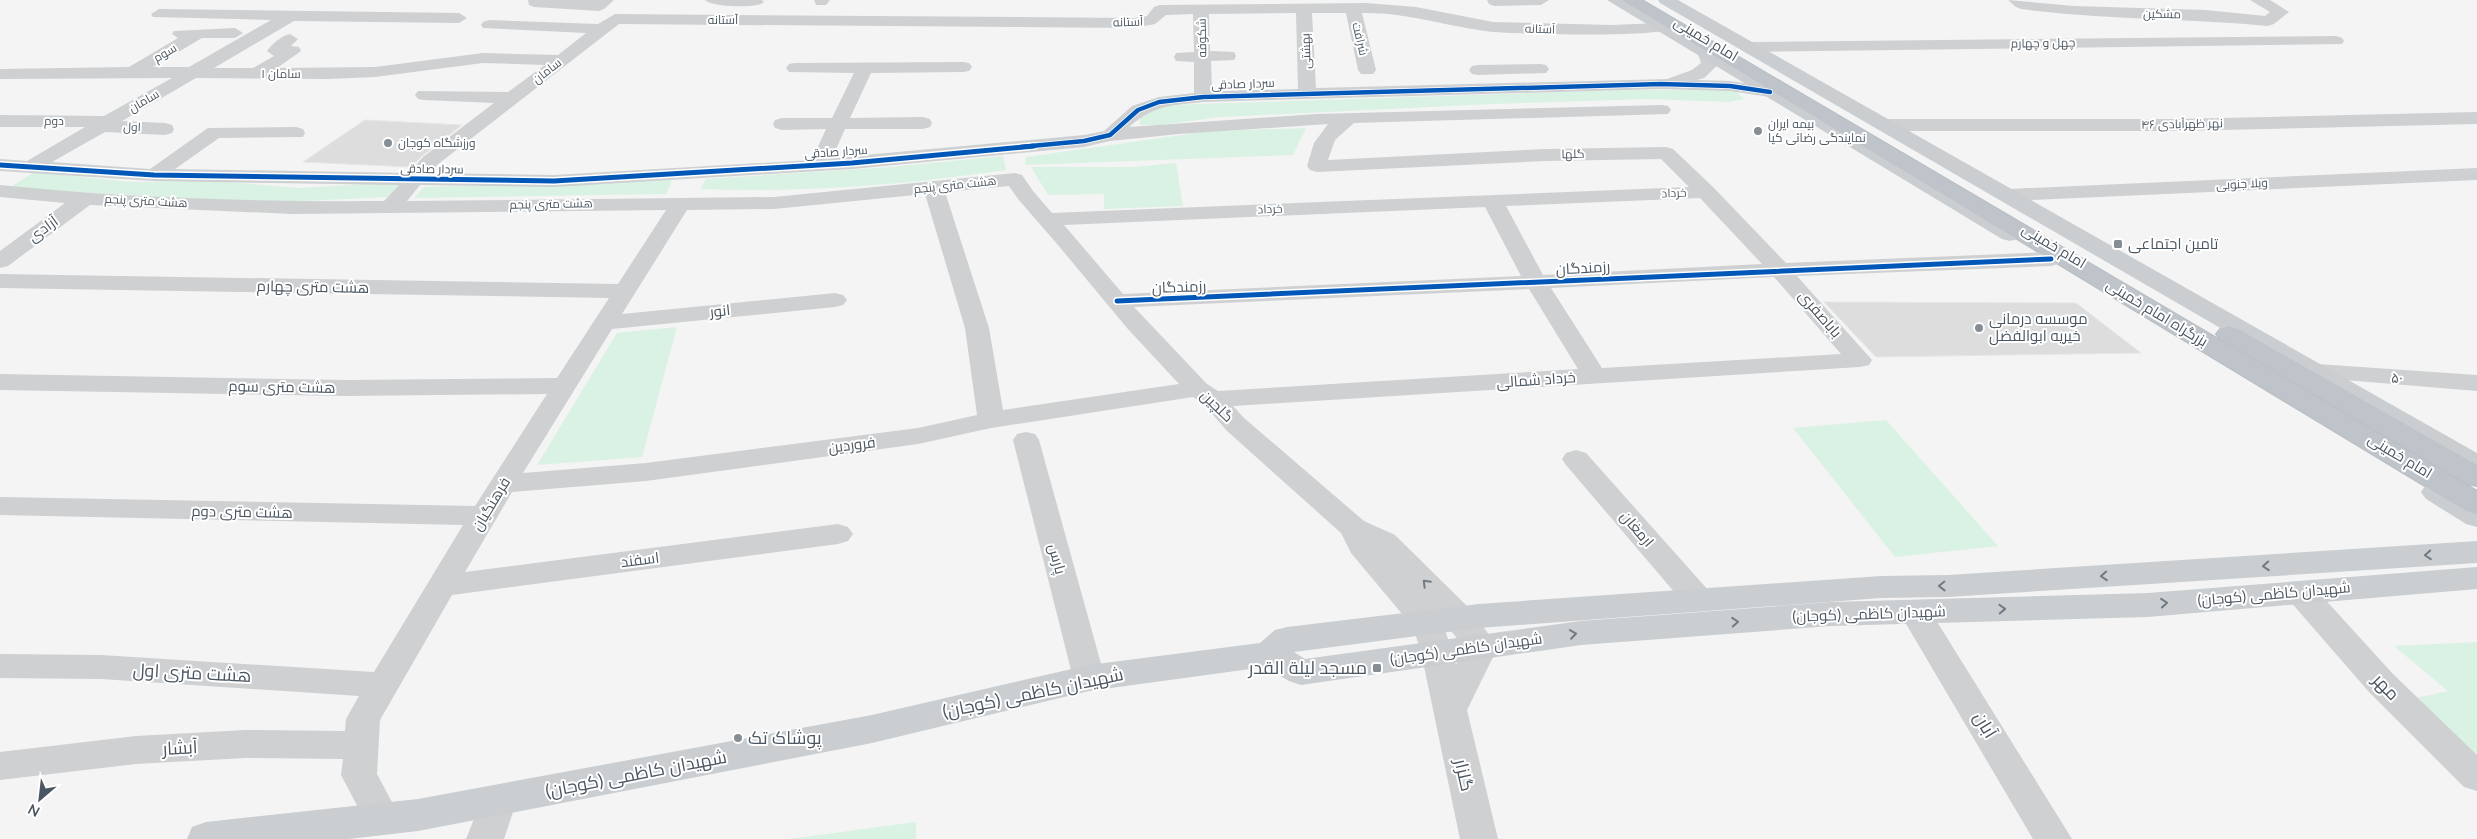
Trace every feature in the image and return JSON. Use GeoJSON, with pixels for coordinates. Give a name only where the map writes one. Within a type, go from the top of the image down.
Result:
{"type":"FeatureCollection","features":[{"type":"Feature","properties":{"kind":"highway","name":"بزرگراه امام خمینی"},"geometry":{"type":"LineString","coordinates":[[1630,0],[2477,504]]}},
{"type":"Feature","properties":{"kind":"highway","name":"بزرگراه امام خمینی"},"geometry":{"type":"LineString","coordinates":[[1653,0],[2477,477]]}},
{"type":"Feature","properties":{"kind":"main road","name":"امام خمینی"},"geometry":{"type":"LineString","coordinates":[[1615,0],[2051,259],[2477,517]]}},
{"type":"Feature","properties":{"kind":"main road","name":"امام خمینی"},"geometry":{"type":"LineString","coordinates":[[1666,0],[2477,465]]}},
{"type":"Feature","properties":{"kind":"main road","name":"شهیدان کاظمی (کوجان)"},"geometry":{"type":"LineString","coordinates":[[1432,638],[1451,652],[1581,633],[1831,614],[2148,605],[2300,592],[2476,572]]}},
{"type":"Feature","properties":{"kind":"main road","name":"شهیدان کاظمی (کوجان)"},"geometry":{"type":"LineString","coordinates":[[206,839],[418,815],[872,729],[1089,678],[1269,654],[1301,672],[1432,638],[1460,618],[1881,587],[2476,572]]}},
{"type":"Feature","properties":{"kind":"street"},"geometry":{"type":"LineString","coordinates":[[534,2],[598,6],[606,0]]}},
{"type":"Feature","properties":{"kind":"street"},"geometry":{"type":"LineString","coordinates":[[713,0],[756,2]]}},
{"type":"Feature","properties":{"kind":"street"},"geometry":{"type":"LineString","coordinates":[[1494,1],[1541,0]]}},
{"type":"Feature","properties":{"kind":"street","name":"مشکین"},"geometry":{"type":"LineString","coordinates":[[2016,0],[2022,4],[2074,11],[2206,15],[2268,21],[2281,12],[2258,0]]}},
{"type":"Feature","properties":{"kind":"street"},"geometry":{"type":"LineString","coordinates":[[530,26],[567,4]]}},
{"type":"Feature","properties":{"kind":"street","name":"آستانه"},"geometry":{"type":"LineString","coordinates":[[608,24],[1133,23],[1152,21],[1159,16],[1160,10],[1353,8],[1416,12],[1482,25],[1538,30],[1662,28]]}},
{"type":"Feature","properties":{"kind":"street","name":"شرافت"},"geometry":{"type":"LineString","coordinates":[[1353,8],[1367,70]]}},
{"type":"Feature","properties":{"kind":"street","name":"بهشتی"},"geometry":{"type":"LineString","coordinates":[[1304,9],[1307,93]]}},
{"type":"Feature","properties":{"kind":"street","name":"شکوفه"},"geometry":{"type":"LineString","coordinates":[[1201,10],[1203,97]]}},
{"type":"Feature","properties":{"kind":"street"},"geometry":{"type":"LineString","coordinates":[[159,14],[459,18]]}},
{"type":"Feature","properties":{"kind":"street"},"geometry":{"type":"LineString","coordinates":[[503,14],[483,29],[608,24]]}},
{"type":"Feature","properties":{"kind":"street","name":"سامان"},"geometry":{"type":"LineString","coordinates":[[0,190],[32,166],[290,16]]}},
{"type":"Feature","properties":{"kind":"street","name":"سامان"},"geometry":{"type":"LineString","coordinates":[[391,206],[430,161],[608,24]]}},
{"type":"Feature","properties":{"kind":"street"},"geometry":{"type":"LineString","coordinates":[[1482,25],[1498,69]]}},
{"type":"Feature","properties":{"kind":"street"},"geometry":{"type":"LineString","coordinates":[[160,35],[234,33]]}},
{"type":"Feature","properties":{"kind":"street","name":"سوم"},"geometry":{"type":"LineString","coordinates":[[133,72],[198,34]]}},
{"type":"Feature","properties":{"kind":"street"},"geometry":{"type":"LineString","coordinates":[[256,73],[293,51],[275,51],[290,39]]}},
{"type":"Feature","properties":{"kind":"street","name":"چهل و چهارم"},"geometry":{"type":"LineString","coordinates":[[1750,47],[2336,41]]}},
{"type":"Feature","properties":{"kind":"street"},"geometry":{"type":"LineString","coordinates":[[1661,84],[1698,74],[1710,64],[1706,54]]}},
{"type":"Feature","properties":{"kind":"street"},"geometry":{"type":"LineString","coordinates":[[1182,57],[1228,56]]}},
{"type":"Feature","properties":{"kind":"street","name":"سامان ۱"},"geometry":{"type":"LineString","coordinates":[[0,74],[375,72],[483,58],[562,60]]}},
{"type":"Feature","properties":{"kind":"street"},"geometry":{"type":"LineString","coordinates":[[794,68],[963,67]]}},
{"type":"Feature","properties":{"kind":"street"},"geometry":{"type":"LineString","coordinates":[[819,165],[866,68]]}},
{"type":"Feature","properties":{"kind":"street"},"geometry":{"type":"LineString","coordinates":[[1478,70],[1540,69]]}},
{"type":"Feature","properties":{"kind":"street"},"geometry":{"type":"LineString","coordinates":[[1661,84],[1730,86],[1770,92]]}},
{"type":"Feature","properties":{"kind":"street","name":"سردار صادقی"},"geometry":{"type":"LineString","coordinates":[[0,164],[154,175],[554,181],[819,165],[1084,141],[1110,135],[1138,110],[1159,102],[1203,97],[1661,84]]}},
{"type":"Feature","properties":{"kind":"street"},"geometry":{"type":"LineString","coordinates":[[424,95],[512,98]]}},
{"type":"Feature","properties":{"kind":"street"},"geometry":{"type":"LineString","coordinates":[[1110,135],[1220,124],[1349,118],[1662,110]]}},
{"type":"Feature","properties":{"kind":"street","name":"گلها"},"geometry":{"type":"LineString","coordinates":[[1349,118],[1328,133],[1321,145],[1317,166],[1545,154],[1666,152],[1780,269]]}},
{"type":"Feature","properties":{"kind":"street","name":"نهر ظهرآبادی ۴۶"},"geometry":{"type":"LineString","coordinates":[[1886,125],[2178,125],[2477,118]]}},
{"type":"Feature","properties":{"kind":"street","name":"دوم"},"geometry":{"type":"LineString","coordinates":[[0,121],[103,124]]}},
{"type":"Feature","properties":{"kind":"street"},"geometry":{"type":"LineString","coordinates":[[782,124],[923,123]]}},
{"type":"Feature","properties":{"kind":"street","name":"اول"},"geometry":{"type":"LineString","coordinates":[[103,124],[165,129]]}},
{"type":"Feature","properties":{"kind":"street"},"geometry":{"type":"LineString","coordinates":[[154,175],[215,132],[296,133]]}},
{"type":"Feature","properties":{"kind":"street"},"geometry":{"type":"LineString","coordinates":[[1015,179],[1013,153],[1017,148]]}},
{"type":"Feature","properties":{"kind":"street","name":"ویلا جنوبی"},"geometry":{"type":"LineString","coordinates":[[2008,195],[2477,174]]}},
{"type":"Feature","properties":{"kind":"street","name":"هشت متری پنجم"},"geometry":{"type":"LineString","coordinates":[[0,190],[86,198],[232,206],[774,203],[1015,179]]}},
{"type":"Feature","properties":{"kind":"street","name":"گلچین"},"geometry":{"type":"LineString","coordinates":[[1015,179],[1025,195],[1048,219],[1135,323],[1235,424],[1354,528],[1361,546],[1432,638]]}},
{"type":"Feature","properties":{"kind":"street"},"geometry":{"type":"LineString","coordinates":[[933,187],[977,328],[991,420]]}},
{"type":"Feature","properties":{"kind":"street","name":"خرداد"},"geometry":{"type":"LineString","coordinates":[[1048,219],[1707,192]]}},
{"type":"Feature","properties":{"kind":"street","name":"آزادی"},"geometry":{"type":"LineString","coordinates":[[0,260],[86,198]]}},
{"type":"Feature","properties":{"kind":"street"},"geometry":{"type":"LineString","coordinates":[[1492,200],[1536,283],[1595,376]]}},
{"type":"Feature","properties":{"kind":"street","name":"فرهنگیان"},"geometry":{"type":"LineString","coordinates":[[383,819],[359,775],[363,719],[503,484],[681,203]]}},
{"type":"Feature","properties":{"kind":"street","name":"رزمندگان"},"geometry":{"type":"LineString","coordinates":[[1117,301],[1348,293],[1780,269],[2051,259]]}},
{"type":"Feature","properties":{"kind":"street","name":"باباصفری"},"geometry":{"type":"LineString","coordinates":[[1780,269],[1860,360]]}},
{"type":"Feature","properties":{"kind":"street","name":"هشت متری چهارم"},"geometry":{"type":"LineString","coordinates":[[0,281],[625,291]]}},
{"type":"Feature","properties":{"kind":"street","name":"انور"},"geometry":{"type":"LineString","coordinates":[[605,323],[835,300]]}},
{"type":"Feature","properties":{"kind":"street","name":"خرداد شمالی"},"geometry":{"type":"LineString","coordinates":[[1206,394],[1595,376],[1860,360]]}},
{"type":"Feature","properties":{"kind":"street","name":"۵۰"},"geometry":{"type":"LineString","coordinates":[[2317,372],[2477,383]]}},
{"type":"Feature","properties":{"kind":"street","name":"هشت متری سوم"},"geometry":{"type":"LineString","coordinates":[[0,382],[347,388],[565,386]]}},
{"type":"Feature","properties":{"kind":"street","name":"فروردین"},"geometry":{"type":"LineString","coordinates":[[503,484],[646,472],[918,436],[991,420],[1206,394]]}},
{"type":"Feature","properties":{"kind":"street","name":"پارس"},"geometry":{"type":"LineString","coordinates":[[1026,440],[1089,678]]}},
{"type":"Feature","properties":{"kind":"street","name":"ارمغان"},"geometry":{"type":"LineString","coordinates":[[1576,459],[1698,599]]}},
{"type":"Feature","properties":{"kind":"street","name":"هشت متری دوم"},"geometry":{"type":"LineString","coordinates":[[0,506],[484,516]]}},
{"type":"Feature","properties":{"kind":"street"},"geometry":{"type":"LineString","coordinates":[[1354,528],[1385,542],[1460,618],[1482,647],[1449,712]]}},
{"type":"Feature","properties":{"kind":"street","name":"اسفند"},"geometry":{"type":"LineString","coordinates":[[442,586],[838,534]]}},
{"type":"Feature","properties":{"kind":"street","name":"مهر"},"geometry":{"type":"LineString","coordinates":[[2300,592],[2381,683],[2477,777]]}},
{"type":"Feature","properties":{"kind":"street","name":"آبان"},"geometry":{"type":"LineString","coordinates":[[1915,612],[2053,839]]}},
{"type":"Feature","properties":{"kind":"street","name":"گلزار"},"geometry":{"type":"LineString","coordinates":[[1432,638],[1478,839]]}},
{"type":"Feature","properties":{"kind":"street","name":"هشت متری اول"},"geometry":{"type":"LineString","coordinates":[[0,666],[101,667],[383,685]]}},
{"type":"Feature","properties":{"kind":"street","name":"آبشار"},"geometry":{"type":"LineString","coordinates":[[0,766],[136,750],[226,745],[361,745]]}},
{"type":"Feature","properties":{"kind":"street"},"geometry":{"type":"LineString","coordinates":[[486,839],[499,800]]}},
{"type":"Feature","properties":{"kind":"green space"},"geometry":{"type":"Polygon","coordinates":[[[1625,90],[1735,90],[1744,99],[1730,102],[1647,99],[1492,104],[1221,117],[1160,125],[1140,125],[1140,118],[1145,112],[1168,105],[1625,90]]]}},
{"type":"Feature","properties":{"kind":"green space"},"geometry":{"type":"Polygon","coordinates":[[[1306,128],[1293,155],[1025,165],[1026,157],[1210,131],[1306,128]]]}},
{"type":"Feature","properties":{"kind":"green space"},"geometry":{"type":"Polygon","coordinates":[[[1003,156],[1006,170],[930,180],[815,189],[700,189],[706,179],[891,167],[1003,156]]]}},
{"type":"Feature","properties":{"kind":"green space"},"geometry":{"type":"Polygon","coordinates":[[[1176,163],[1183,206],[1104,209],[1104,194],[1048,195],[1031,167],[1135,167],[1176,163]]]}},
{"type":"Feature","properties":{"kind":"green space"},"geometry":{"type":"Polygon","coordinates":[[[34,172],[131,182],[216,181],[300,188],[402,182],[387,197],[263,203],[9,188],[34,172]]]}},
{"type":"Feature","properties":{"kind":"green space"},"geometry":{"type":"Polygon","coordinates":[[[672,180],[666,194],[414,198],[424,187],[672,180]]]}},
{"type":"Feature","properties":{"kind":"green space"},"geometry":{"type":"Polygon","coordinates":[[[677,327],[642,457],[537,465],[617,333],[677,327]]]}},
{"type":"Feature","properties":{"kind":"green space"},"geometry":{"type":"Polygon","coordinates":[[[1886,420],[1998,546],[1895,557],[1793,428],[1886,420]]]}},
{"type":"Feature","properties":{"kind":"green space"},"geometry":{"type":"Polygon","coordinates":[[[2477,642],[2477,756],[2416,698],[2448,691],[2394,646],[2477,642]]]}},
{"type":"Feature","properties":{"kind":"green space"},"geometry":{"type":"Polygon","coordinates":[[[916,822],[916,839],[789,839],[916,822]]]}},
{"type":"Feature","properties":{"kind":"building","name":"ورزشگاه کوجان"},"geometry":{"type":"Polygon","coordinates":[[[365,120],[462,125],[411,167],[303,162],[365,120]]]}},
{"type":"Feature","properties":{"kind":"building","name":"موسسه درمانی خیریه ابوالفضل"},"geometry":{"type":"Polygon","coordinates":[[[1824,302],[2076,303],[2141,353],[1876,357],[1824,302]]]}},
{"type":"Feature","properties":{"kind":"cycle path"},"geometry":{"type":"LineString","coordinates":[[0,165],[154,175],[554,181],[852,163],[1084,141],[1110,135],[1138,110],[1159,102],[1203,97],[1661,84],[1730,86],[1770,92]]}},
{"type":"Feature","properties":{"kind":"cycle path"},"geometry":{"type":"LineString","coordinates":[[1117,301],[1817,268],[2051,259]]}},
{"type":"Feature","properties":{"kind":"place","name":"بیمه ایران نمایندگی رضائی کيا"},"geometry":{"type":"Point","coordinates":[1758,131]}},
{"type":"Feature","properties":{"kind":"place","name":"ورزشگاه کوجان"},"geometry":{"type":"Point","coordinates":[388,143]}},
{"type":"Feature","properties":{"kind":"place","name":"تامین اجتماعی"},"geometry":{"type":"Point","coordinates":[2118,244]}},
{"type":"Feature","properties":{"kind":"place","name":"موسسه درمانی خیریه ابوالفضل"},"geometry":{"type":"Point","coordinates":[1979,328]}},
{"type":"Feature","properties":{"kind":"place","name":"مسجد لیلة القدر"},"geometry":{"type":"Point","coordinates":[1377,668]}},
{"type":"Feature","properties":{"kind":"place","name":"پوشاک تک"},"geometry":{"type":"Point","coordinates":[738,738]}}]}
